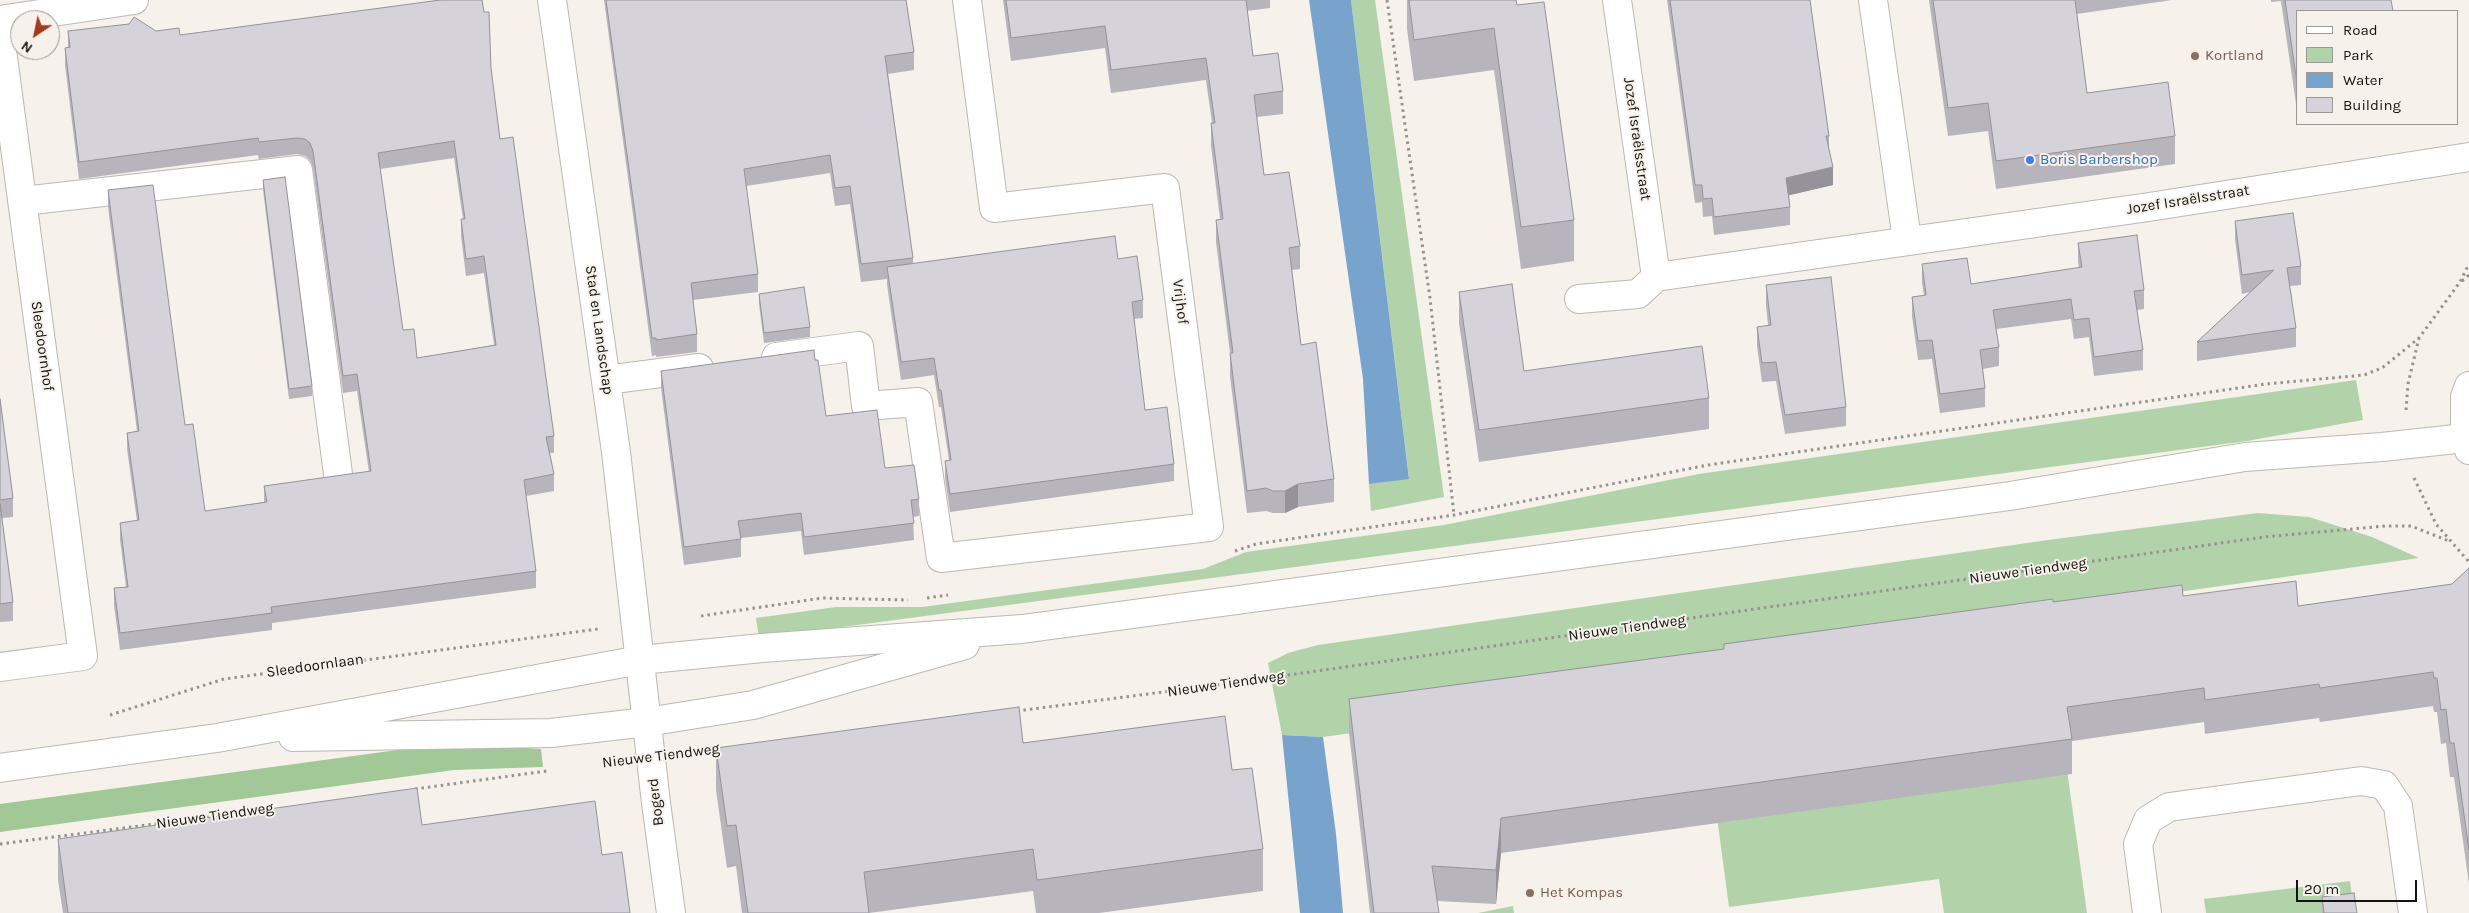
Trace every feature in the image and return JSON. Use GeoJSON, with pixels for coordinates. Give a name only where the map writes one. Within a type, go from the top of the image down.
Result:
{"type":"FeatureCollection","features":[{"type":"Feature","properties":{"kind":"street"},"geometry":{"type":"LineString","coordinates":[[0,20],[134,0]]}},
{"type":"Feature","properties":{"kind":"street","name":"Stad en Landschap"},"geometry":{"type":"LineString","coordinates":[[552,0],[606,380],[640,660]]}},
{"type":"Feature","properties":{"kind":"street","name":"Vrijhof"},"geometry":{"type":"LineString","coordinates":[[752,360],[859,346],[866,406],[918,402],[941,558],[1209,527],[1165,188],[994,208],[967,0]]}},
{"type":"Feature","properties":{"kind":"street","name":"Jozef Israëlsstraat"},"geometry":{"type":"LineString","coordinates":[[1618,0],[1656,277],[2149,207],[2469,156]]}},
{"type":"Feature","properties":{"kind":"street"},"geometry":{"type":"LineString","coordinates":[[1873,0],[1907,240]]}},
{"type":"Feature","properties":{"kind":"street","name":"Sleedoornhof"},"geometry":{"type":"LineString","coordinates":[[0,35],[83,656],[0,667]]}},
{"type":"Feature","properties":{"kind":"street"},"geometry":{"type":"LineString","coordinates":[[23,201],[298,170],[338,474]]}},
{"type":"Feature","properties":{"kind":"street"},"geometry":{"type":"LineString","coordinates":[[1579,299],[1638,294],[1656,277]]}},
{"type":"Feature","properties":{"kind":"street"},"geometry":{"type":"LineString","coordinates":[[606,380],[722,364]]}},
{"type":"Feature","properties":{"kind":"street"},"geometry":{"type":"LineString","coordinates":[[0,768],[217,738],[640,660],[762,648],[1022,629],[2001,498],[2245,456],[2467,444],[2465,397],[2469,386]]}},
{"type":"Feature","properties":{"kind":"street"},"geometry":{"type":"LineString","coordinates":[[217,738],[551,733],[647,722],[753,705],[1022,629]]}},
{"type":"Feature","properties":{"kind":"street","name":"Bogerd"},"geometry":{"type":"LineString","coordinates":[[640,660],[671,913]]}},
{"type":"Feature","properties":{"kind":"street"},"geometry":{"type":"LineString","coordinates":[[2148,913],[2138,844],[2148,820],[2169,806],[2361,781],[2384,785],[2398,806],[2413,913]]}},
{"type":"Feature","properties":{"kind":"path"},"geometry":{"type":"LineString","coordinates":[[1387,0],[1430,298],[1454,515]]}},
{"type":"Feature","properties":{"kind":"path"},"geometry":{"type":"LineString","coordinates":[[1229,553],[1256,544],[1454,515],[1708,465],[2266,384],[2364,374],[2382,368],[2419,338],[2460,282],[2469,264]]}},
{"type":"Feature","properties":{"kind":"path"},"geometry":{"type":"LineString","coordinates":[[2460,282],[2469,276]]}},
{"type":"Feature","properties":{"kind":"path","name":"Nieuwe Tiendweg"},"geometry":{"type":"LineString","coordinates":[[1012,712],[1232,683],[2264,537],[2411,526],[2449,541]]}},
{"type":"Feature","properties":{"kind":"path"},"geometry":{"type":"LineString","coordinates":[[924,598],[953,595]]}},
{"type":"Feature","properties":{"kind":"path"},"geometry":{"type":"LineString","coordinates":[[691,617],[822,598],[914,600]]}},
{"type":"Feature","properties":{"kind":"path","name":"Sleedoornlaan"},"geometry":{"type":"LineString","coordinates":[[106,716],[224,679],[636,625]]}},
{"type":"Feature","properties":{"kind":"path"},"geometry":{"type":"LineString","coordinates":[[411,790],[556,770]]}},
{"type":"Feature","properties":{"kind":"path","name":"Nieuwe Tiendweg"},"geometry":{"type":"LineString","coordinates":[[0,844],[276,808]]}},
{"type":"Feature","properties":{"kind":"green space"},"geometry":{"type":"Polygon","coordinates":[[[1351,0],[1375,0],[1444,497],[1371,511],[1369,484],[1409,478],[1351,0]]]}},
{"type":"Feature","properties":{"kind":"green space"},"geometry":{"type":"Polygon","coordinates":[[[2356,380],[2363,420],[2247,441],[759,638],[756,618],[836,607],[922,607],[1203,569],[1246,552],[1444,525],[1699,474],[2356,380]]]}},
{"type":"Feature","properties":{"kind":"green space"},"geometry":{"type":"Polygon","coordinates":[[[2258,513],[2309,517],[2372,537],[2419,558],[2051,610],[1446,720],[1323,737],[1282,735],[1268,663],[1288,653],[1318,645],[2048,540],[2258,513]]]}},
{"type":"Feature","properties":{"kind":"green space"},"geometry":{"type":"Polygon","coordinates":[[[449,743],[541,749],[543,767],[454,770],[0,832],[0,804],[449,743]]]}},
{"type":"Feature","properties":{"kind":"green space"},"geometry":{"type":"Polygon","coordinates":[[[2067,770],[2087,913],[1944,913],[1939,879],[1729,907],[1717,817],[2067,770]]]}},
{"type":"Feature","properties":{"kind":"green space"},"geometry":{"type":"Polygon","coordinates":[[[2350,881],[2354,913],[2206,913],[2204,899],[2350,881]]]}},
{"type":"Feature","properties":{"kind":"green space"},"geometry":{"type":"Polygon","coordinates":[[[1513,906],[1514,913],[1478,913],[1513,906]]]}},
{"type":"Feature","properties":{"kind":"water"},"geometry":{"type":"Polygon","coordinates":[[[1309,0],[1351,0],[1409,479],[1369,484],[1363,379],[1309,0]]]}},
{"type":"Feature","properties":{"kind":"water"},"geometry":{"type":"Polygon","coordinates":[[[1282,735],[1323,737],[1336,834],[1343,913],[1300,913],[1282,735]]]}},
{"type":"Feature","properties":{"kind":"building"},"geometry":{"type":"Polygon","coordinates":[[[440,0],[482,0],[484,12],[489,12],[491,68],[500,139],[513,137],[554,436],[546,437],[554,474],[524,480],[536,571],[271,607],[272,613],[120,633],[114,588],[128,587],[120,523],[139,520],[127,433],[139,431],[108,190],[153,185],[185,425],[193,424],[205,511],[267,502],[264,486],[371,471],[357,374],[343,376],[313,151],[310,143],[305,139],[297,138],[259,142],[258,138],[79,162],[65,48],[70,47],[68,31],[129,24],[134,17],[156,31],[179,28],[180,35],[440,0]],[[454,141],[378,153],[403,330],[414,329],[417,358],[496,345],[484,256],[466,259],[461,219],[465,219],[454,141]]]}},
{"type":"Feature","properties":{"kind":"building"},"geometry":{"type":"Polygon","coordinates":[[[606,0],[906,0],[914,52],[885,56],[913,258],[861,264],[850,186],[835,188],[830,155],[744,169],[758,274],[691,283],[697,334],[656,340],[656,338],[652,338],[606,0]]]}},
{"type":"Feature","properties":{"kind":"building"},"geometry":{"type":"Polygon","coordinates":[[[1006,0],[1246,0],[1253,56],[1278,53],[1283,91],[1254,95],[1264,175],[1289,172],[1300,246],[1289,248],[1301,345],[1316,342],[1334,479],[1298,484],[1285,491],[1273,491],[1266,488],[1247,491],[1230,353],[1233,353],[1216,220],[1223,219],[1211,123],[1215,123],[1206,58],[1111,70],[1105,26],[1011,38],[1006,0]]]}},
{"type":"Feature","properties":{"kind":"building"},"geometry":{"type":"Polygon","coordinates":[[[1409,0],[1516,0],[1517,5],[1544,2],[1574,220],[1521,227],[1494,28],[1414,40],[1409,0]]]}},
{"type":"Feature","properties":{"kind":"building"},"geometry":{"type":"Polygon","coordinates":[[[1670,0],[1810,0],[1829,136],[1826,136],[1833,167],[1786,178],[1790,207],[1714,217],[1712,198],[1703,199],[1702,185],[1695,185],[1670,0]]]}},
{"type":"Feature","properties":{"kind":"building"},"geometry":{"type":"Polygon","coordinates":[[[1933,0],[2075,0],[2087,93],[2168,82],[2175,136],[1996,161],[1988,103],[1948,108],[1933,0]]]}},
{"type":"Feature","properties":{"kind":"building"},"geometry":{"type":"Polygon","coordinates":[[[2285,0],[2391,0],[2393,10],[2296,10],[2296,76],[2285,0]]]}},
{"type":"Feature","properties":{"kind":"building"},"geometry":{"type":"Polygon","coordinates":[[[285,177],[312,386],[289,389],[263,180],[285,177]]]}},
{"type":"Feature","properties":{"kind":"building"},"geometry":{"type":"Polygon","coordinates":[[[2293,213],[2301,266],[2287,268],[2296,328],[2197,342],[2274,270],[2242,275],[2235,221],[2293,213]]]}},
{"type":"Feature","properties":{"kind":"building"},"geometry":{"type":"Polygon","coordinates":[[[2137,235],[2144,290],[2134,291],[2143,350],[2094,357],[2089,318],[2074,320],[2071,299],[1993,310],[1999,347],[1980,350],[1985,388],[1940,394],[1932,340],[1918,341],[1912,297],[1926,295],[1922,264],[1967,258],[1971,284],[2082,267],[2078,243],[2137,235]]]}},
{"type":"Feature","properties":{"kind":"building"},"geometry":{"type":"Polygon","coordinates":[[[1115,236],[1118,259],[1137,256],[1143,300],[1132,302],[1145,410],[1167,407],[1174,464],[950,494],[945,461],[951,460],[941,390],[939,390],[934,358],[901,362],[887,267],[1115,236]]]}},
{"type":"Feature","properties":{"kind":"building"},"geometry":{"type":"Polygon","coordinates":[[[1831,277],[1846,407],[1785,415],[1776,362],[1762,363],[1757,327],[1771,325],[1766,285],[1831,277]]]}},
{"type":"Feature","properties":{"kind":"building"},"geometry":{"type":"Polygon","coordinates":[[[1512,284],[1524,371],[1702,346],[1709,398],[1479,430],[1459,292],[1512,284]]]}},
{"type":"Feature","properties":{"kind":"building"},"geometry":{"type":"Polygon","coordinates":[[[804,287],[810,327],[764,333],[759,294],[804,287]]]}},
{"type":"Feature","properties":{"kind":"building"},"geometry":{"type":"Polygon","coordinates":[[[814,350],[815,360],[818,360],[826,416],[877,410],[885,468],[914,465],[919,499],[911,500],[914,523],[804,537],[801,513],[738,521],[741,539],[684,547],[661,371],[814,350]]]}},
{"type":"Feature","properties":{"kind":"building"},"geometry":{"type":"Polygon","coordinates":[[[0,399],[13,498],[0,500],[0,399]]]}},
{"type":"Feature","properties":{"kind":"building"},"geometry":{"type":"Polygon","coordinates":[[[0,504],[13,602],[0,604],[0,504]]]}},
{"type":"Feature","properties":{"kind":"building"},"geometry":{"type":"Polygon","coordinates":[[[2469,568],[2469,850],[2454,743],[2450,743],[2446,709],[2441,710],[2437,678],[2434,678],[2433,672],[2320,688],[2319,684],[2205,700],[2204,688],[2067,707],[2072,739],[1501,818],[1496,870],[1432,866],[1439,913],[1374,913],[1349,699],[1724,649],[1724,644],[2053,599],[2053,602],[2182,585],[2183,596],[2296,581],[2298,606],[2452,584],[2469,568]]]}},
{"type":"Feature","properties":{"kind":"building"},"geometry":{"type":"Polygon","coordinates":[[[1019,707],[1023,743],[1225,716],[1232,770],[1252,768],[1263,849],[1037,880],[1033,849],[864,872],[869,913],[748,913],[736,825],[727,826],[716,748],[1019,707]]]}},
{"type":"Feature","properties":{"kind":"building"},"geometry":{"type":"Polygon","coordinates":[[[417,788],[422,825],[595,801],[602,855],[622,852],[630,913],[68,913],[58,839],[417,788]]]}},
{"type":"Feature","properties":{"kind":"building"},"geometry":{"type":"Polygon","coordinates":[[[2354,893],[2357,913],[2324,913],[2322,897],[2354,893]]]}},
{"type":"Feature","properties":{"kind":"place","name":"Kortland"},"geometry":{"type":"Point","coordinates":[2195,56]}},
{"type":"Feature","properties":{"kind":"place","name":"Boris Barbershop"},"geometry":{"type":"Point","coordinates":[2030,160]}},
{"type":"Feature","properties":{"kind":"place","name":"Het Kompas"},"geometry":{"type":"Point","coordinates":[1530,893]}}]}
